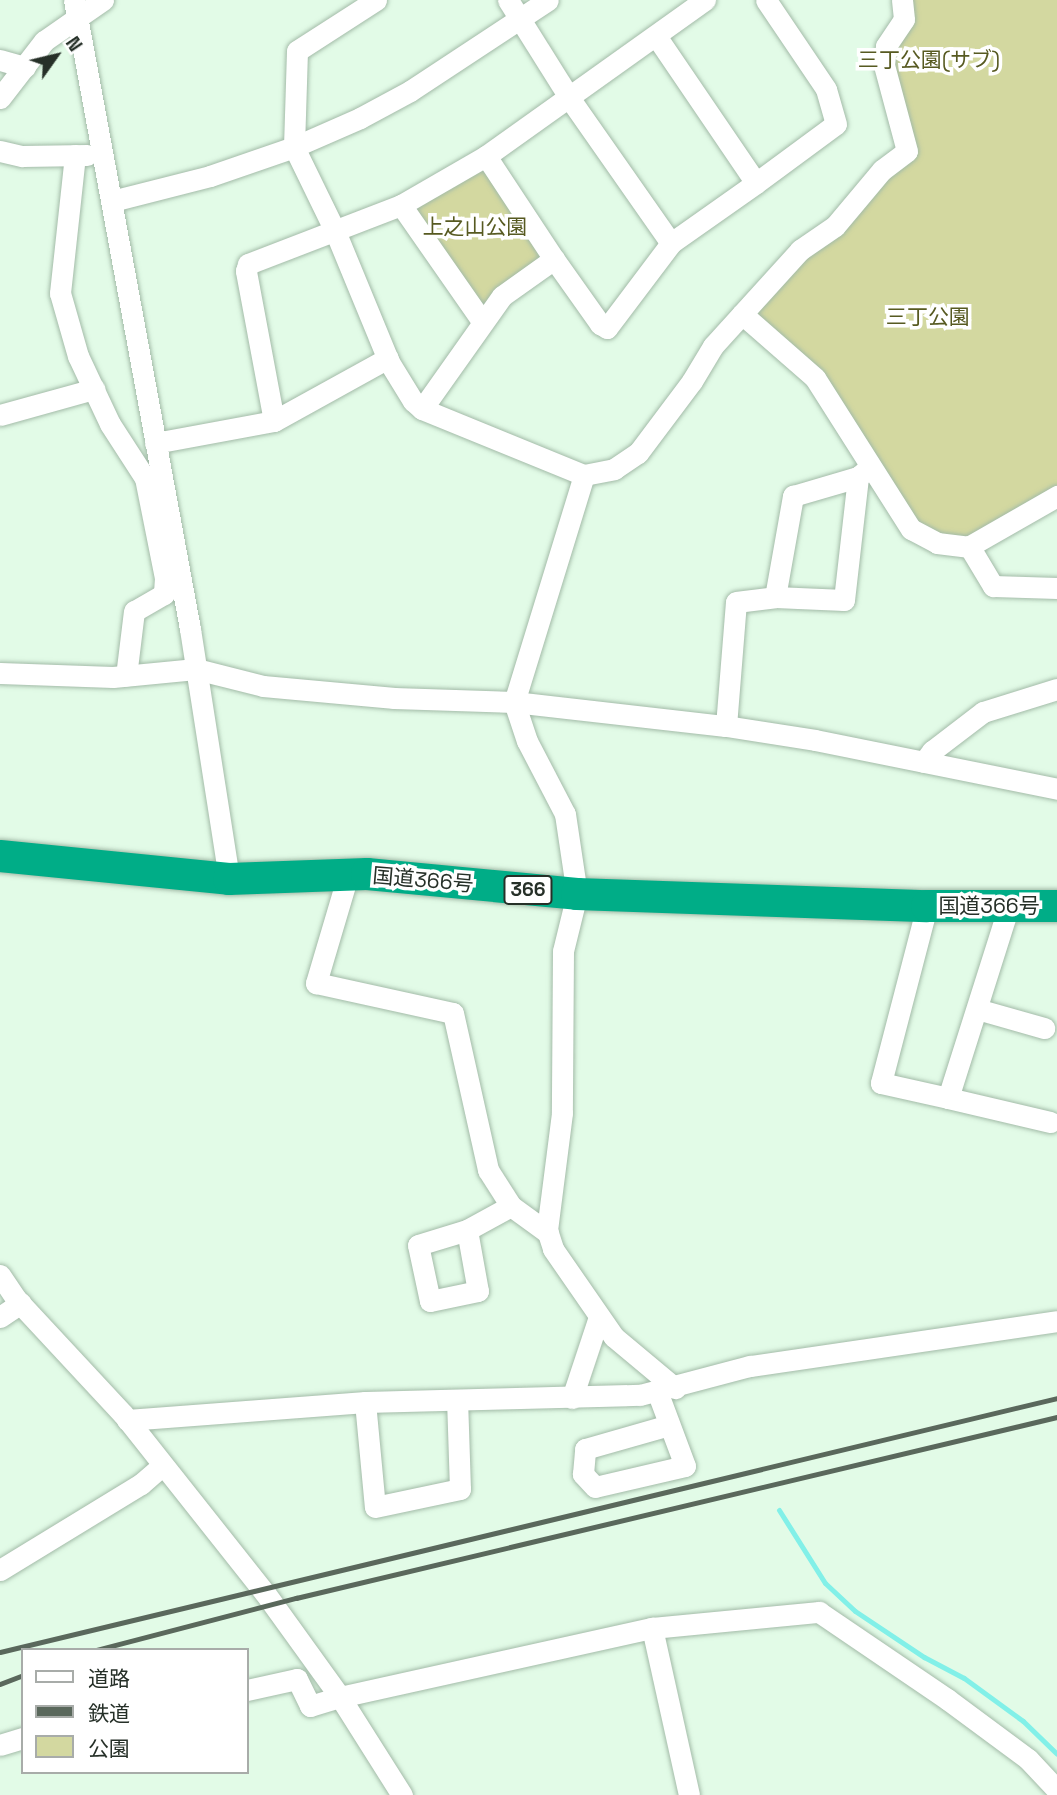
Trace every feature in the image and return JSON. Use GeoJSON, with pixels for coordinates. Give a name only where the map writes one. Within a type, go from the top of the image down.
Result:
{"type":"FeatureCollection","features":[{"type":"Feature","properties":{"kind":"highway","name":"国道366号"},"geometry":{"type":"LineString","coordinates":[[0,856],[229,879],[348,875],[577,894],[927,906],[1057,906]]}},
{"type":"Feature","properties":{"kind":"street"},"geometry":{"type":"LineString","coordinates":[[0,98],[44,41],[76,9],[103,0]]}},
{"type":"Feature","properties":{"kind":"street"},"geometry":{"type":"LineString","coordinates":[[376,0],[297,51],[294,147],[335,231],[388,358],[413,401],[422,409],[584,475],[614,469],[638,453],[692,381],[713,346],[800,250],[835,226],[857,204],[882,170],[907,151],[884,65],[886,46],[904,19],[902,0]]}},
{"type":"Feature","properties":{"kind":"street"},"geometry":{"type":"LineString","coordinates":[[508,0],[570,99],[671,243]]}},
{"type":"Feature","properties":{"kind":"street"},"geometry":{"type":"LineString","coordinates":[[112,201],[210,176],[294,147],[360,118],[410,91],[522,20],[548,0]]}},
{"type":"Feature","properties":{"kind":"street"},"geometry":{"type":"LineString","coordinates":[[274,421],[246,271],[248,264],[401,205],[486,156],[570,99],[705,0]]}},
{"type":"Feature","properties":{"kind":"street"},"geometry":{"type":"LineString","coordinates":[[486,156],[554,259],[600,324],[607,328],[671,243],[836,124],[826,89],[766,0]]}},
{"type":"Feature","properties":{"kind":"street"},"geometry":{"type":"LineString","coordinates":[[76,9],[196,669],[229,879]]}},
{"type":"Feature","properties":{"kind":"street"},"geometry":{"type":"LineString","coordinates":[[656,36],[756,183]]}},
{"type":"Feature","properties":{"kind":"street"},"geometry":{"type":"LineString","coordinates":[[0,60],[25,67]]}},
{"type":"Feature","properties":{"kind":"street"},"geometry":{"type":"LineString","coordinates":[[0,151],[22,156],[103,154]]}},
{"type":"Feature","properties":{"kind":"street"},"geometry":{"type":"LineString","coordinates":[[75,155],[60,293],[78,356],[110,424],[145,478],[165,578],[164,594],[134,611],[126,676]]}},
{"type":"Feature","properties":{"kind":"street"},"geometry":{"type":"LineString","coordinates":[[401,205],[482,321]]}},
{"type":"Feature","properties":{"kind":"street"},"geometry":{"type":"LineString","coordinates":[[422,409],[502,296],[554,259]]}},
{"type":"Feature","properties":{"kind":"street"},"geometry":{"type":"LineString","coordinates":[[742,314],[815,379],[864,472],[911,529],[937,543],[969,546],[1057,496]]}},
{"type":"Feature","properties":{"kind":"street"},"geometry":{"type":"LineString","coordinates":[[155,443],[274,421],[388,358]]}},
{"type":"Feature","properties":{"kind":"street"},"geometry":{"type":"LineString","coordinates":[[0,415],[94,389]]}},
{"type":"Feature","properties":{"kind":"street"},"geometry":{"type":"LineString","coordinates":[[775,597],[793,496],[864,472]]}},
{"type":"Feature","properties":{"kind":"street"},"geometry":{"type":"LineString","coordinates":[[726,726],[736,602],[775,597],[844,600],[864,472]]}},
{"type":"Feature","properties":{"kind":"street"},"geometry":{"type":"LineString","coordinates":[[584,475],[514,702],[527,741],[565,814],[577,894],[563,951],[562,1114],[548,1233],[553,1249],[614,1337],[666,1390],[669,1425],[685,1466],[595,1487],[583,1474],[586,1449],[669,1425]]}},
{"type":"Feature","properties":{"kind":"street"},"geometry":{"type":"LineString","coordinates":[[969,546],[993,586],[1057,588]]}},
{"type":"Feature","properties":{"kind":"street"},"geometry":{"type":"LineString","coordinates":[[0,673],[126,676],[196,669],[263,686],[394,698],[514,702],[726,726],[1057,789]]}},
{"type":"Feature","properties":{"kind":"street"},"geometry":{"type":"LineString","coordinates":[[923,762],[932,751],[983,712],[1057,689]]}},
{"type":"Feature","properties":{"kind":"street"},"geometry":{"type":"LineString","coordinates":[[348,875],[316,983],[453,1013],[488,1170],[511,1206],[548,1233]]}},
{"type":"Feature","properties":{"kind":"street"},"geometry":{"type":"LineString","coordinates":[[927,906],[881,1083],[1049,1122]]}},
{"type":"Feature","properties":{"kind":"street"},"geometry":{"type":"LineString","coordinates":[[948,1098],[1009,906]]}},
{"type":"Feature","properties":{"kind":"street"},"geometry":{"type":"LineString","coordinates":[[977,1009],[1044,1028]]}},
{"type":"Feature","properties":{"kind":"street"},"geometry":{"type":"LineString","coordinates":[[467,1230],[511,1206]]}},
{"type":"Feature","properties":{"kind":"street"},"geometry":{"type":"LineString","coordinates":[[0,1275],[21,1303],[127,1420],[265,1592],[340,1697],[402,1795]]}},
{"type":"Feature","properties":{"kind":"street"},"geometry":{"type":"LineString","coordinates":[[0,1317],[21,1303]]}},
{"type":"Feature","properties":{"kind":"street"},"geometry":{"type":"LineString","coordinates":[[572,1398],[599,1317]]}},
{"type":"Feature","properties":{"kind":"street"},"geometry":{"type":"LineString","coordinates":[[127,1420],[365,1402],[572,1398],[666,1390],[750,1366],[1057,1321]]}},
{"type":"Feature","properties":{"kind":"street"},"geometry":{"type":"LineString","coordinates":[[365,1402],[375,1507],[460,1489],[457,1400]]}},
{"type":"Feature","properties":{"kind":"street"},"geometry":{"type":"LineString","coordinates":[[0,1570],[141,1484],[162,1466]]}},
{"type":"Feature","properties":{"kind":"street"},"geometry":{"type":"LineString","coordinates":[[248,1689],[297,1679],[310,1706],[340,1697],[652,1628],[819,1612],[1018,1751],[1057,1790]]}},
{"type":"Feature","properties":{"kind":"street"},"geometry":{"type":"LineString","coordinates":[[652,1628],[689,1795]]}},
{"type":"Feature","properties":{"kind":"street"},"geometry":{"type":"LineString","coordinates":[[0,1745],[21,1739]]}},
{"type":"Feature","properties":{"kind":"green space","name":"三丁公園"},"geometry":{"type":"Polygon","coordinates":[[[902,0],[1057,0],[1057,496],[969,546],[911,529],[815,378],[742,314],[907,151],[884,65],[902,0]]]}},
{"type":"Feature","properties":{"kind":"green space","name":"上之山公園"},"geometry":{"type":"Polygon","coordinates":[[[481,170],[487,170],[543,254],[485,308],[413,212],[416,206],[481,170]]]}},
{"type":"Feature","properties":{"kind":"waterway"},"geometry":{"type":"LineString","coordinates":[[779,1510],[825,1583],[855,1611],[924,1657],[964,1678],[1023,1721],[1057,1754]]}},
{"type":"Feature","properties":{"kind":"railway"},"geometry":{"type":"LineString","coordinates":[[0,1652],[1057,1398]]}},
{"type":"Feature","properties":{"kind":"railway"},"geometry":{"type":"LineString","coordinates":[[104,1648],[296,1598],[1057,1417]]}},
{"type":"Feature","properties":{"kind":"railway"},"geometry":{"type":"LineString","coordinates":[[0,1684],[21,1676]]}},
{"type":"Feature","properties":{"kind":"park label","name":"三丁公園(サブ)"},"geometry":{"type":"Point","coordinates":[929,60]}}]}
